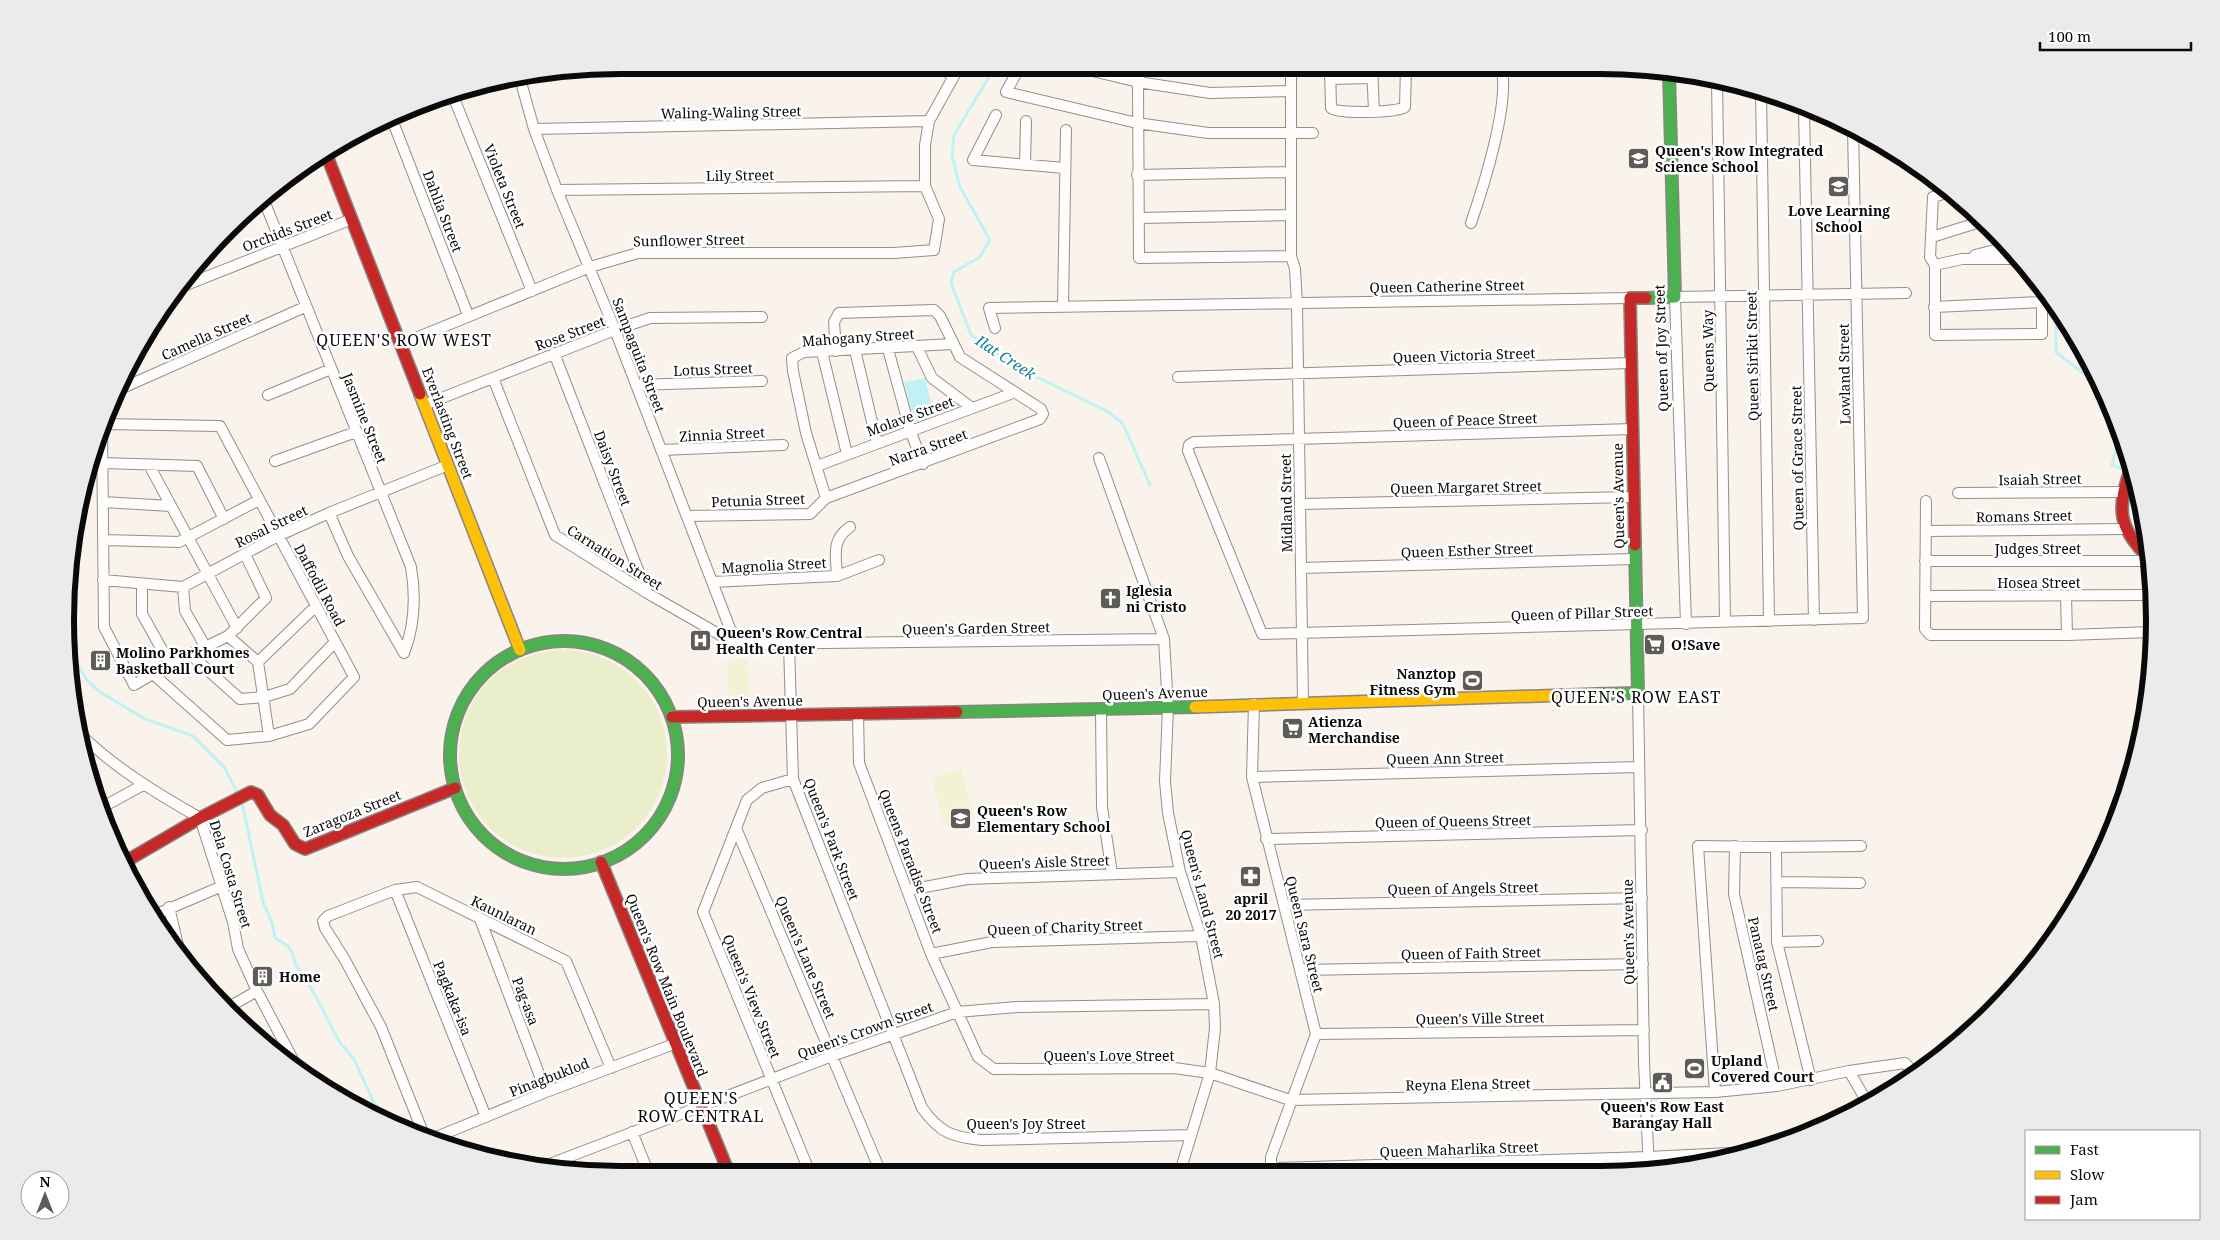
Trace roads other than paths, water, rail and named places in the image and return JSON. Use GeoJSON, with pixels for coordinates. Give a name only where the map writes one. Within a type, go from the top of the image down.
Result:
{"type":"FeatureCollection","features":[{"type":"Feature","properties":{"kind":"street"},"geometry":{"type":"LineString","coordinates":[[925,186],[925,145],[928,121],[953,76],[950,74]]}},
{"type":"Feature","properties":{"kind":"street"},"geometry":{"type":"LineString","coordinates":[[1016,74],[1006,92],[1137,123],[1208,133],[1313,133]]}},
{"type":"Feature","properties":{"kind":"street"},"geometry":{"type":"LineString","coordinates":[[1116,74],[1138,82],[1210,93],[1290,92]]}},
{"type":"Feature","properties":{"kind":"street"},"geometry":{"type":"LineString","coordinates":[[1140,74],[1138,82],[1137,123],[1139,258],[1291,256]]}},
{"type":"Feature","properties":{"kind":"street","name":"Midland Street"},"geometry":{"type":"LineString","coordinates":[[1291,74],[1291,256],[1295,269],[1297,304],[1303,702]]}},
{"type":"Feature","properties":{"kind":"street"},"geometry":{"type":"LineString","coordinates":[[1330,74],[1330,103],[1332,110],[1374,111],[1393,111],[1404,107],[1406,74]]}},
{"type":"Feature","properties":{"kind":"street"},"geometry":{"type":"LineString","coordinates":[[1372,74],[1374,111]]}},
{"type":"Feature","properties":{"kind":"street"},"geometry":{"type":"LineString","coordinates":[[1471,223],[1495,139],[1502,93],[1501,74]]}},
{"type":"Feature","properties":{"kind":"street"},"geometry":{"type":"LineString","coordinates":[[1330,79],[1372,78]]}},
{"type":"Feature","properties":{"kind":"street","name":"Queen of Joy Street"},"geometry":{"type":"LineString","coordinates":[[1669,78],[1686,624]]}},
{"type":"Feature","properties":{"kind":"street","name":"Sampaguita Street"},"geometry":{"type":"LineString","coordinates":[[521,83],[534,129],[557,190],[615,330],[736,644]]}},
{"type":"Feature","properties":{"kind":"street","name":"Queens Way"},"geometry":{"type":"LineString","coordinates":[[1717,86],[1724,622]]}},
{"type":"Feature","properties":{"kind":"street","name":"Queen Sirikit Street"},"geometry":{"type":"LineString","coordinates":[[1762,99],[1769,621]]}},
{"type":"Feature","properties":{"kind":"street","name":"Violeta Street"},"geometry":{"type":"LineString","coordinates":[[455,100],[532,291]]}},
{"type":"Feature","properties":{"kind":"street","name":"Queen of Grace Street"},"geometry":{"type":"LineString","coordinates":[[1804,113],[1814,620]]}},
{"type":"Feature","properties":{"kind":"street"},"geometry":{"type":"LineString","coordinates":[[996,115],[973,160],[1064,168]]}},
{"type":"Feature","properties":{"kind":"street","name":"Waling-Waling Street"},"geometry":{"type":"LineString","coordinates":[[534,129],[928,121]]}},
{"type":"Feature","properties":{"kind":"street"},"geometry":{"type":"LineString","coordinates":[[1025,165],[1026,121]]}},
{"type":"Feature","properties":{"kind":"street","name":"Dahlia Street"},"geometry":{"type":"LineString","coordinates":[[393,123],[468,315]]}},
{"type":"Feature","properties":{"kind":"street"},"geometry":{"type":"LineString","coordinates":[[1063,307],[1066,130]]}},
{"type":"Feature","properties":{"kind":"street","name":"Lowland Street"},"geometry":{"type":"LineString","coordinates":[[1853,136],[1863,618]]}},
{"type":"Feature","properties":{"kind":"street","name":"Everlasting Street"},"geometry":{"type":"LineString","coordinates":[[328,159],[520,650]]}},
{"type":"Feature","properties":{"kind":"street"},"geometry":{"type":"LineString","coordinates":[[1137,175],[1291,172]]}},
{"type":"Feature","properties":{"kind":"street","name":"Sunflower Street"},"geometry":{"type":"LineString","coordinates":[[401,344],[468,315],[590,267],[638,253],[894,253],[934,250],[939,219],[925,186]]}},
{"type":"Feature","properties":{"kind":"street","name":"Lily Street"},"geometry":{"type":"LineString","coordinates":[[557,190],[925,186]]}},
{"type":"Feature","properties":{"kind":"street"},"geometry":{"type":"LineString","coordinates":[[1934,307],[2042,302],[2042,334],[1934,335],[1934,307],[1935,265],[1930,257],[1933,197],[1942,194]]}},
{"type":"Feature","properties":{"kind":"street","name":"Jasmine Street"},"geometry":{"type":"LineString","coordinates":[[266,205],[411,568],[415,592],[411,634],[404,653],[348,556],[329,513]]}},
{"type":"Feature","properties":{"kind":"street"},"geometry":{"type":"LineString","coordinates":[[1139,218],[1291,215]]}},
{"type":"Feature","properties":{"kind":"street","name":"Orchids Street"},"geometry":{"type":"LineString","coordinates":[[190,284],[352,219]]}},
{"type":"Feature","properties":{"kind":"street"},"geometry":{"type":"LineString","coordinates":[[1932,237],[1975,223]]}},
{"type":"Feature","properties":{"kind":"street"},"geometry":{"type":"LineString","coordinates":[[1935,265],[2000,249]]}},
{"type":"Feature","properties":{"kind":"street"},"geometry":{"type":"LineString","coordinates":[[1962,259],[2010,259]]}},
{"type":"Feature","properties":{"kind":"street","name":"Queen Catherine Street"},"geometry":{"type":"LineString","coordinates":[[994,328],[989,308],[1906,293]]}},
{"type":"Feature","properties":{"kind":"street","name":"Queen's Avenue"},"geometry":{"type":"LineString","coordinates":[[1630,298],[1635,625],[1642,830],[1642,964],[1649,1164]]}},
{"type":"Feature","properties":{"kind":"street","name":"Camella Street"},"geometry":{"type":"LineString","coordinates":[[127,385],[306,307]]}},
{"type":"Feature","properties":{"kind":"street"},"geometry":{"type":"LineString","coordinates":[[836,351],[834,322],[839,313],[934,310],[940,316],[960,357],[1013,392]]}},
{"type":"Feature","properties":{"kind":"street","name":"Rose Street"},"geometry":{"type":"LineString","coordinates":[[424,404],[650,318],[762,317]]}},
{"type":"Feature","properties":{"kind":"street","name":"Mahogany Street"},"geometry":{"type":"LineString","coordinates":[[826,498],[806,433],[792,358],[797,354],[952,344]]}},
{"type":"Feature","properties":{"kind":"street"},"geometry":{"type":"LineString","coordinates":[[917,347],[932,378],[972,408]]}},
{"type":"Feature","properties":{"kind":"street"},"geometry":{"type":"LineString","coordinates":[[888,348],[910,430],[923,464]]}},
{"type":"Feature","properties":{"kind":"street"},"geometry":{"type":"LineString","coordinates":[[855,350],[877,442]]}},
{"type":"Feature","properties":{"kind":"street"},"geometry":{"type":"LineString","coordinates":[[822,352],[847,454]]}},
{"type":"Feature","properties":{"kind":"street","name":"Daisy Street"},"geometry":{"type":"LineString","coordinates":[[554,353],[646,593]]}},
{"type":"Feature","properties":{"kind":"street","name":"Queen Victoria Street"},"geometry":{"type":"LineString","coordinates":[[1178,377],[1631,363]]}},
{"type":"Feature","properties":{"kind":"street"},"geometry":{"type":"LineString","coordinates":[[268,395],[331,369]]}},
{"type":"Feature","properties":{"kind":"street","name":"Carnation Street"},"geometry":{"type":"LineString","coordinates":[[493,378],[555,535],[646,593],[736,644],[790,644]]}},
{"type":"Feature","properties":{"kind":"street","name":"Lotus Street"},"geometry":{"type":"LineString","coordinates":[[636,385],[762,381]]}},
{"type":"Feature","properties":{"kind":"street","name":"Molave Street"},"geometry":{"type":"LineString","coordinates":[[817,466],[1013,392]]}},
{"type":"Feature","properties":{"kind":"street","name":"Narra Street"},"geometry":{"type":"LineString","coordinates":[[826,498],[923,464],[1040,419],[1043,414],[1041,409],[1013,392]]}},
{"type":"Feature","properties":{"kind":"street","name":"Daffodil Road"},"geometry":{"type":"LineString","coordinates":[[110,424],[220,426],[334,643],[354,677],[309,724],[269,736]]}},
{"type":"Feature","properties":{"kind":"street","name":"Queen of Peace Street"},"geometry":{"type":"LineString","coordinates":[[1302,634],[1262,634],[1188,451],[1189,445],[1194,442],[1632,429]]}},
{"type":"Feature","properties":{"kind":"street"},"geometry":{"type":"LineString","coordinates":[[275,461],[356,432]]}},
{"type":"Feature","properties":{"kind":"street","name":"Zinnia Street"},"geometry":{"type":"LineString","coordinates":[[661,450],[783,444]]}},
{"type":"Feature","properties":{"kind":"street"},"geometry":{"type":"LineString","coordinates":[[102,447],[104,627],[134,685],[170,664],[228,636],[266,598],[245,554]]}},
{"type":"Feature","properties":{"kind":"street"},"geometry":{"type":"LineString","coordinates":[[1099,458],[1164,639],[1168,708]]}},
{"type":"Feature","properties":{"kind":"street"},"geometry":{"type":"LineString","coordinates":[[102,463],[197,466],[224,519]]}},
{"type":"Feature","properties":{"kind":"street"},"geometry":{"type":"LineString","coordinates":[[150,465],[237,628]]}},
{"type":"Feature","properties":{"kind":"street","name":"Rosal Street"},"geometry":{"type":"LineString","coordinates":[[183,587],[278,536],[329,513],[448,465]]}},
{"type":"Feature","properties":{"kind":"street"},"geometry":{"type":"LineString","coordinates":[[2127,476],[2122,492],[2120,512],[2124,529],[2142,553]]}},
{"type":"Feature","properties":{"kind":"street","name":"Isaiah Street"},"geometry":{"type":"LineString","coordinates":[[1958,493],[2122,492]]}},
{"type":"Feature","properties":{"kind":"street","name":"Queen Margaret Street"},"geometry":{"type":"LineString","coordinates":[[1300,504],[1633,497]]}},
{"type":"Feature","properties":{"kind":"street","name":"Petunia Street"},"geometry":{"type":"LineString","coordinates":[[687,516],[810,514],[826,498]]}},
{"type":"Feature","properties":{"kind":"street"},"geometry":{"type":"LineString","coordinates":[[103,540],[180,542],[259,500]]}},
{"type":"Feature","properties":{"kind":"street"},"geometry":{"type":"LineString","coordinates":[[1926,501],[1925,630],[1930,635],[2067,635],[2146,632]]}},
{"type":"Feature","properties":{"kind":"street"},"geometry":{"type":"LineString","coordinates":[[103,502],[171,506]]}},
{"type":"Feature","properties":{"kind":"street"},"geometry":{"type":"LineString","coordinates":[[837,576],[837,540],[841,533],[850,527]]}},
{"type":"Feature","properties":{"kind":"street","name":"Romans Street"},"geometry":{"type":"LineString","coordinates":[[1926,531],[2124,529]]}},
{"type":"Feature","properties":{"kind":"street","name":"Queen Esther Street"},"geometry":{"type":"LineString","coordinates":[[1301,568],[1634,559]]}},
{"type":"Feature","properties":{"kind":"street","name":"Magnolia Street"},"geometry":{"type":"LineString","coordinates":[[712,582],[837,576],[879,560]]}},
{"type":"Feature","properties":{"kind":"street","name":"Judges Street"},"geometry":{"type":"LineString","coordinates":[[1925,561],[2143,560]]}},
{"type":"Feature","properties":{"kind":"street"},"geometry":{"type":"LineString","coordinates":[[103,580],[183,587],[185,611],[205,646]]}},
{"type":"Feature","properties":{"kind":"street"},"geometry":{"type":"LineString","coordinates":[[142,584],[142,614],[170,664]]}},
{"type":"Feature","properties":{"kind":"street","name":"Hosea Street"},"geometry":{"type":"LineString","coordinates":[[1925,596],[2145,595]]}},
{"type":"Feature","properties":{"kind":"street"},"geometry":{"type":"LineString","coordinates":[[2066,596],[2067,635]]}},
{"type":"Feature","properties":{"kind":"street"},"geometry":{"type":"LineString","coordinates":[[258,662],[316,606]]}},
{"type":"Feature","properties":{"kind":"street","name":"Queen of Pillar Street"},"geometry":{"type":"LineString","coordinates":[[1302,634],[1863,618]]}},
{"type":"Feature","properties":{"kind":"street"},"geometry":{"type":"LineString","coordinates":[[153,674],[227,740],[269,736],[258,662],[228,636]]}},
{"type":"Feature","properties":{"kind":"street","name":"Queen's Garden Street"},"geometry":{"type":"LineString","coordinates":[[790,644],[1164,639]]}},
{"type":"Feature","properties":{"kind":"street"},"geometry":{"type":"LineString","coordinates":[[572,642],[611,651],[634,664],[648,678],[660,693],[672,717],[678,749],[678,765],[670,797],[663,812],[643,837],[630,848],[601,862],[561,868],[526,862],[510,855],[495,845],[471,820],[455,788],[450,755],[451,739],[461,707],[469,692],[492,667],[520,650],[546,643],[572,642]]}},
{"type":"Feature","properties":{"kind":"street"},"geometry":{"type":"LineString","coordinates":[[191,655],[240,699],[264,697],[290,689],[334,643]]}},
{"type":"Feature","properties":{"kind":"street","name":"Queen's Park Street"},"geometry":{"type":"LineString","coordinates":[[790,644],[790,715],[793,779],[892,1034]]}},
{"type":"Feature","properties":{"kind":"street","name":"Queen's Avenue"},"geometry":{"type":"LineString","coordinates":[[672,717],[1101,710],[1303,702],[1638,693]]}},
{"type":"Feature","properties":{"kind":"street","name":"Queen Sara Street"},"geometry":{"type":"LineString","coordinates":[[1254,704],[1252,777],[1316,1034]]}},
{"type":"Feature","properties":{"kind":"street","name":"Queen's Land Street"},"geometry":{"type":"LineString","coordinates":[[1168,708],[1165,781],[1168,813],[1180,872],[1201,936],[1214,1004],[1215,1028],[1210,1073],[1182,1166]]}},
{"type":"Feature","properties":{"kind":"street"},"geometry":{"type":"LineString","coordinates":[[1101,710],[1102,808],[1112,874]]}},
{"type":"Feature","properties":{"kind":"street","name":"Queens Paradise Street"},"geometry":{"type":"LineString","coordinates":[[858,715],[859,763],[909,890],[931,954],[957,1012]]}},
{"type":"Feature","properties":{"kind":"street","name":"Dela Costa Street"},"geometry":{"type":"LineString","coordinates":[[87,741],[102,756],[143,785],[200,818],[220,887],[233,922],[238,949],[257,991],[291,1056]]}},
{"type":"Feature","properties":{"kind":"street","name":"Queen Ann Street"},"geometry":{"type":"LineString","coordinates":[[1252,777],[1639,767]]}},
{"type":"Feature","properties":{"kind":"street"},"geometry":{"type":"LineString","coordinates":[[736,828],[750,795],[762,788],[793,779]]}},
{"type":"Feature","properties":{"kind":"street"},"geometry":{"type":"LineString","coordinates":[[106,805],[143,785]]}},
{"type":"Feature","properties":{"kind":"street","name":"Zaragoza Street"},"geometry":{"type":"LineString","coordinates":[[129,860],[200,818],[251,792],[258,795],[270,816],[283,825],[294,844],[304,849],[455,788]]}},
{"type":"Feature","properties":{"kind":"street","name":"Queen's Lane Street"},"geometry":{"type":"LineString","coordinates":[[736,828],[878,1166]]}},
{"type":"Feature","properties":{"kind":"street","name":"Queen's View Street"},"geometry":{"type":"LineString","coordinates":[[736,828],[703,912],[807,1166]]}},
{"type":"Feature","properties":{"kind":"street","name":"Queen of Queens Street"},"geometry":{"type":"LineString","coordinates":[[1266,839],[1642,830]]}},
{"type":"Feature","properties":{"kind":"street"},"geometry":{"type":"LineString","coordinates":[[1715,1092],[1698,846],[1861,846]]}},
{"type":"Feature","properties":{"kind":"street","name":"Panatag Street"},"geometry":{"type":"LineString","coordinates":[[1734,846],[1734,894],[1777,1086]]}},
{"type":"Feature","properties":{"kind":"street"},"geometry":{"type":"LineString","coordinates":[[1776,847],[1777,942],[1811,1080]]}},
{"type":"Feature","properties":{"kind":"street","name":"Queen's Row Main Boulevard"},"geometry":{"type":"LineString","coordinates":[[601,862],[674,1044],[726,1166]]}},
{"type":"Feature","properties":{"kind":"street","name":"Queen's Aisle Street"},"geometry":{"type":"LineString","coordinates":[[909,890],[967,879],[1180,872]]}},
{"type":"Feature","properties":{"kind":"street"},"geometry":{"type":"LineString","coordinates":[[1776,882],[1860,883]]}},
{"type":"Feature","properties":{"kind":"street"},"geometry":{"type":"LineString","coordinates":[[159,912],[220,887]]}},
{"type":"Feature","properties":{"kind":"street","name":"Kaunlaran"},"geometry":{"type":"LineString","coordinates":[[422,1129],[381,1027],[345,960],[325,928],[323,921],[328,916],[395,890],[417,887],[566,961],[611,1068]]}},
{"type":"Feature","properties":{"kind":"street","name":"Pagkaka-isa"},"geometry":{"type":"LineString","coordinates":[[395,890],[486,1117]]}},
{"type":"Feature","properties":{"kind":"street","name":"Queen of Angels Street"},"geometry":{"type":"LineString","coordinates":[[1284,905],[1642,898]]}},
{"type":"Feature","properties":{"kind":"street"},"geometry":{"type":"LineString","coordinates":[[169,907],[176,938]]}},
{"type":"Feature","properties":{"kind":"street","name":"Pag-asa"},"geometry":{"type":"LineString","coordinates":[[480,919],[546,1092]]}},
{"type":"Feature","properties":{"kind":"street","name":"Queen of Charity Street"},"geometry":{"type":"LineString","coordinates":[[931,954],[992,942],[1201,936]]}},
{"type":"Feature","properties":{"kind":"street"},"geometry":{"type":"LineString","coordinates":[[1777,942],[1818,941]]}},
{"type":"Feature","properties":{"kind":"street","name":"Queen of Faith Street"},"geometry":{"type":"LineString","coordinates":[[1300,970],[1642,964]]}},
{"type":"Feature","properties":{"kind":"street"},"geometry":{"type":"LineString","coordinates":[[233,1005],[257,991]]}},
{"type":"Feature","properties":{"kind":"street","name":"Queen's Crown Street"},"geometry":{"type":"LineString","coordinates":[[554,1162],[832,1056],[957,1012],[1017,1007],[1214,1004]]}},
{"type":"Feature","properties":{"kind":"street","name":"Queen's Love Street"},"geometry":{"type":"LineString","coordinates":[[957,1012],[978,1057],[984,1064],[994,1069],[1174,1068],[1210,1073],[1290,1100]]}},
{"type":"Feature","properties":{"kind":"street","name":"Queen's Ville Street"},"geometry":{"type":"LineString","coordinates":[[1316,1034],[1644,1030]]}},
{"type":"Feature","properties":{"kind":"street","name":"Queen's Joy Street"},"geometry":{"type":"LineString","coordinates":[[892,1034],[922,1108],[933,1124],[949,1134],[982,1140],[1190,1135]]}},
{"type":"Feature","properties":{"kind":"street"},"geometry":{"type":"LineString","coordinates":[[1290,1100],[1316,1034]]}},
{"type":"Feature","properties":{"kind":"street","name":"Pinagbuklod"},"geometry":{"type":"LineString","coordinates":[[440,1136],[546,1092],[674,1044]]}},
{"type":"Feature","properties":{"kind":"street","name":"Reyna Elena Street"},"geometry":{"type":"LineString","coordinates":[[1290,1100],[1645,1095],[1715,1092],[1777,1086],[1849,1071],[1905,1063],[1912,1068]]}},
{"type":"Feature","properties":{"kind":"street"},"geometry":{"type":"LineString","coordinates":[[1849,1071],[1864,1098]]}},
{"type":"Feature","properties":{"kind":"street","name":"Queen Maharlika Street"},"geometry":{"type":"LineString","coordinates":[[1274,1166],[1271,1164],[1271,1157],[1290,1100]]}},
{"type":"Feature","properties":{"kind":"street"},"geometry":{"type":"LineString","coordinates":[[632,1132],[646,1166]]}},
{"type":"Feature","properties":{"kind":"street","name":"Queen Maharlika Street"},"geometry":{"type":"LineString","coordinates":[[1344,1166],[1717,1154]]}},
{"type":"Feature","properties":{"kind":"water"},"geometry":{"type":"Polygon","coordinates":[[[925,378],[935,419],[914,423],[904,382],[925,378]]]}},
{"type":"Feature","properties":{"kind":"waterway","name":"Ilat Creek"},"geometry":{"type":"LineString","coordinates":[[991,74],[954,135],[952,155],[960,187],[990,240],[980,257],[954,272],[951,283],[971,335],[1022,370],[1109,412],[1123,424],[1150,485]]}},
{"type":"Feature","properties":{"kind":"waterway"},"geometry":{"type":"LineString","coordinates":[[2056,320],[2056,352],[2091,379]]}},
{"type":"Feature","properties":{"kind":"waterway"},"geometry":{"type":"LineString","coordinates":[[2117,444],[2112,465],[2125,470]]}},
{"type":"Feature","properties":{"kind":"waterway"},"geometry":{"type":"LineString","coordinates":[[74,637],[76,575]]}},
{"type":"Feature","properties":{"kind":"waterway"},"geometry":{"type":"LineString","coordinates":[[75,661],[87,680],[100,692],[145,719],[193,736],[224,767],[238,794]]}},
{"type":"Feature","properties":{"kind":"waterway"},"geometry":{"type":"LineString","coordinates":[[242,802],[263,902],[272,923],[275,938],[288,946],[296,966],[305,976],[340,1043],[354,1059],[379,1110]]}},
{"type":"Feature","properties":{"kind":"place","name":"Queen's Row Integrated Science School"},"geometry":{"type":"Point","coordinates":[1639,158]}},
{"type":"Feature","properties":{"kind":"place","name":"Love Learning School"},"geometry":{"type":"Point","coordinates":[1839,187]}},
{"type":"Feature","properties":{"kind":"place","name":"Iglesia ni Cristo"},"geometry":{"type":"Point","coordinates":[1110,598]}},
{"type":"Feature","properties":{"kind":"place","name":"Queen's Row Central Health Center"},"geometry":{"type":"Point","coordinates":[700,640]}},
{"type":"Feature","properties":{"kind":"place","name":"O!Save"},"geometry":{"type":"Point","coordinates":[1655,644]}},
{"type":"Feature","properties":{"kind":"place","name":"Molino Parkhomes Basketball Court"},"geometry":{"type":"Point","coordinates":[100,660]}},
{"type":"Feature","properties":{"kind":"place","name":"Nanztop Fitness Gym"},"geometry":{"type":"Point","coordinates":[1472,681]}},
{"type":"Feature","properties":{"kind":"place","name":"Atienza Merchandise"},"geometry":{"type":"Point","coordinates":[1292,729]}},
{"type":"Feature","properties":{"kind":"place","name":"Queen's Row Elementary School"},"geometry":{"type":"Point","coordinates":[961,818]}},
{"type":"Feature","properties":{"kind":"place","name":"april 20 2017"},"geometry":{"type":"Point","coordinates":[1251,876]}},
{"type":"Feature","properties":{"kind":"place","name":"Home"},"geometry":{"type":"Point","coordinates":[263,976]}},
{"type":"Feature","properties":{"kind":"place","name":"Upland Covered Court"},"geometry":{"type":"Point","coordinates":[1695,1068]}},
{"type":"Feature","properties":{"kind":"place","name":"Queen's Row East Barangay Hall"},"geometry":{"type":"Point","coordinates":[1662,1083]}},
{"type":"Feature","properties":{"kind":"district","name":"QUEEN'S ROW WEST"},"geometry":{"type":"Point","coordinates":[404,340]}},
{"type":"Feature","properties":{"kind":"district","name":"QUEEN'S ROW EAST"},"geometry":{"type":"Point","coordinates":[1636,697]}},
{"type":"Feature","properties":{"kind":"district","name":"QUEEN'S ROW CENTRAL"},"geometry":{"type":"Point","coordinates":[701,1107]}}]}
